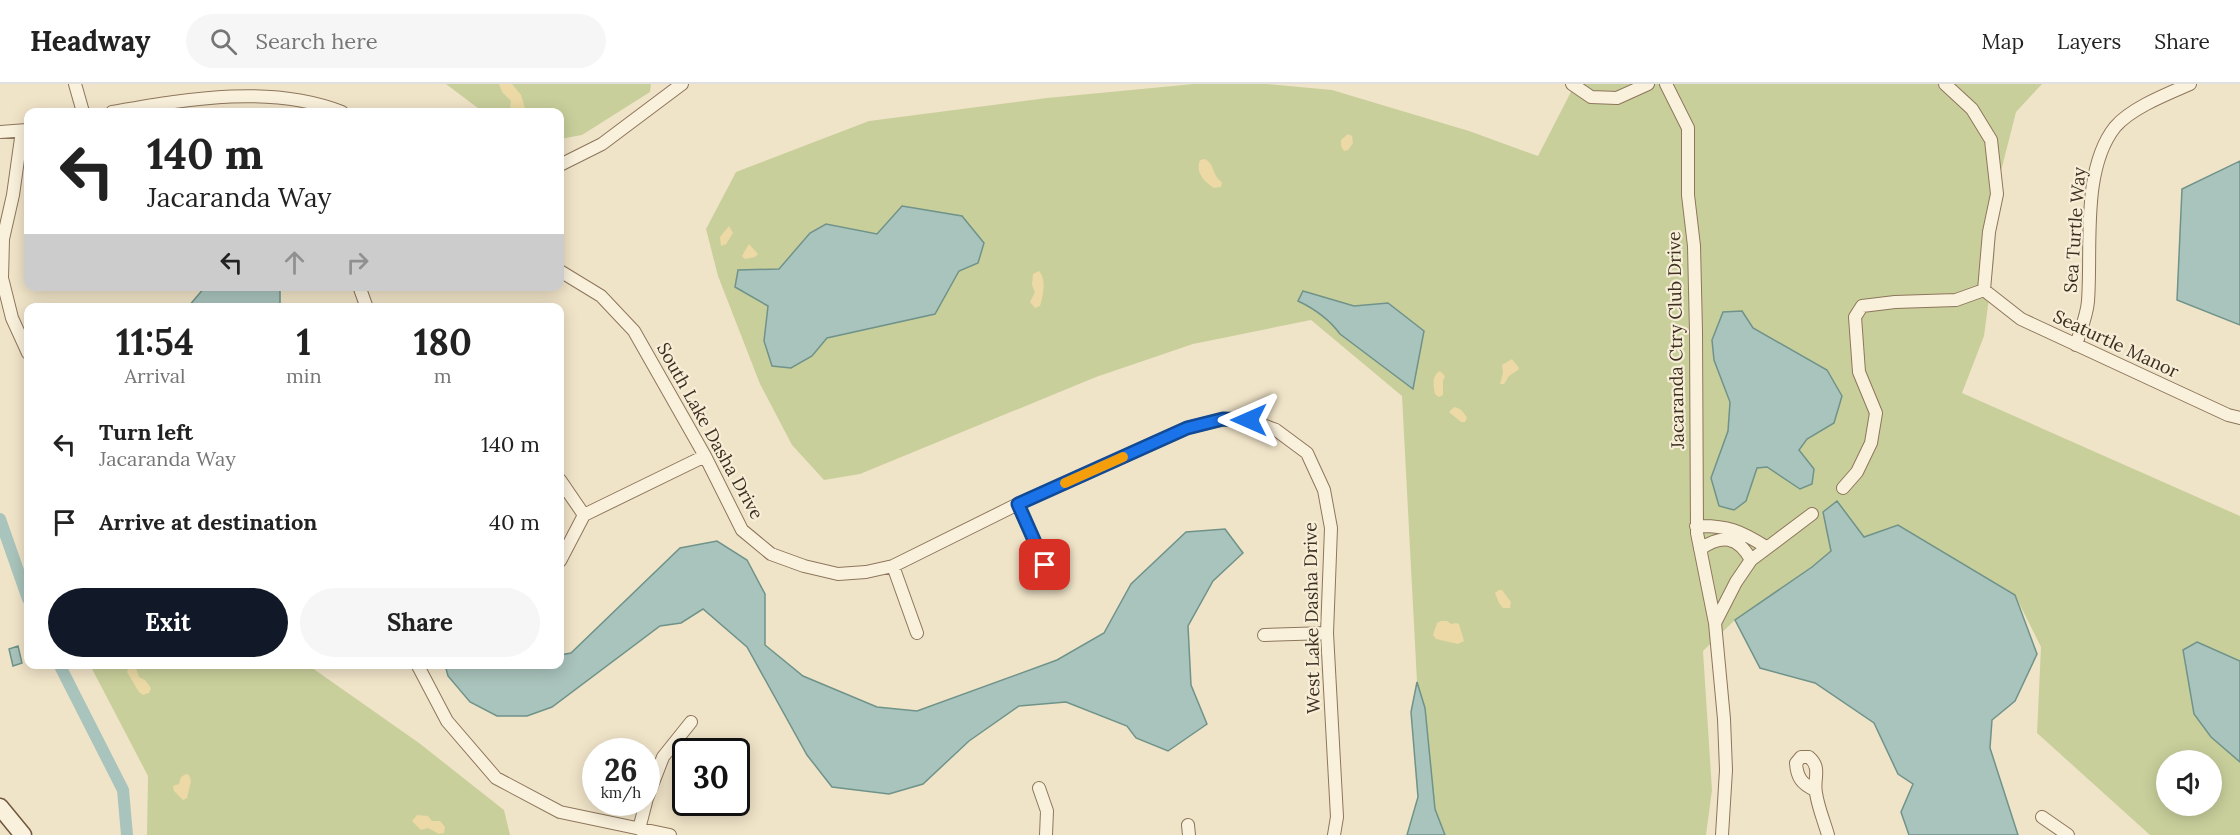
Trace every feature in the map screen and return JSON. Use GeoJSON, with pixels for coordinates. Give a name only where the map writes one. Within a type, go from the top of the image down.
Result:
{"type":"FeatureCollection","features":[{"type":"Feature","properties":{"kind":"main road"},"geometry":{"type":"LineString","coordinates":[[0,807],[23,835]]}},
{"type":"Feature","properties":{"kind":"street"},"geometry":{"type":"LineString","coordinates":[[75,84],[81,108]]}},
{"type":"Feature","properties":{"kind":"street"},"geometry":{"type":"LineString","coordinates":[[564,163],[602,144],[682,84]]}},
{"type":"Feature","properties":{"kind":"street"},"geometry":{"type":"LineString","coordinates":[[1572,84],[1592,97],[1617,98],[1648,84]]}},
{"type":"Feature","properties":{"kind":"street","name":"Jacaranda Ctry Club Drive"},"geometry":{"type":"LineString","coordinates":[[1666,84],[1688,128],[1688,195],[1694,246],[1696,332],[1696,526],[1714,623]]}},
{"type":"Feature","properties":{"kind":"street"},"geometry":{"type":"LineString","coordinates":[[1843,488],[1857,472],[1871,443],[1876,413],[1859,372],[1855,317],[1862,306],[1895,302],[1956,300],[1984,290],[1989,232],[1997,194],[1991,140],[1972,109],[1945,84]]}},
{"type":"Feature","properties":{"kind":"street","name":"Sea Turtle Way"},"geometry":{"type":"LineString","coordinates":[[2076,345],[2088,304],[2093,176],[2100,152],[2116,126],[2150,101],[2190,84]]}},
{"type":"Feature","properties":{"kind":"street"},"geometry":{"type":"LineString","coordinates":[[151,108],[236,91],[270,88],[334,108]]}},
{"type":"Feature","properties":{"kind":"street"},"geometry":{"type":"LineString","coordinates":[[0,132],[24,130]]}},
{"type":"Feature","properties":{"kind":"street"},"geometry":{"type":"LineString","coordinates":[[24,135],[3,239],[2,278],[12,318],[24,344]]}},
{"type":"Feature","properties":{"kind":"street","name":"South Lake Dasha Drive"},"geometry":{"type":"LineString","coordinates":[[564,273],[601,296],[634,331],[705,456],[742,530],[771,554],[804,566],[838,574],[866,572],[893,566],[1018,504],[1187,428],[1223,419],[1249,420]]}},
{"type":"Feature","properties":{"kind":"street","name":"Seaturtle Manor"},"geometry":{"type":"LineString","coordinates":[[1984,290],[2021,319],[2228,415],[2240,418]]}},
{"type":"Feature","properties":{"kind":"street","name":"West Lake Dasha Drive"},"geometry":{"type":"LineString","coordinates":[[1249,420],[1276,430],[1307,453],[1323,490],[1331,528],[1328,633],[1337,817],[1334,835]]}},
{"type":"Feature","properties":{"kind":"street"},"geometry":{"type":"LineString","coordinates":[[564,553],[584,515],[705,456]]}},
{"type":"Feature","properties":{"kind":"street"},"geometry":{"type":"LineString","coordinates":[[564,486],[584,515]]}},
{"type":"Feature","properties":{"kind":"street"},"geometry":{"type":"LineString","coordinates":[[1018,504],[1045,565]]}},
{"type":"Feature","properties":{"kind":"street"},"geometry":{"type":"LineString","coordinates":[[1722,835],[1726,770],[1714,623],[1751,560],[1812,514]]}},
{"type":"Feature","properties":{"kind":"street"},"geometry":{"type":"LineString","coordinates":[[1696,526],[1728,527],[1750,537],[1766,548]]}},
{"type":"Feature","properties":{"kind":"street"},"geometry":{"type":"LineString","coordinates":[[1700,549],[1711,542],[1725,538],[1744,548],[1751,560]]}},
{"type":"Feature","properties":{"kind":"street"},"geometry":{"type":"LineString","coordinates":[[893,566],[917,633]]}},
{"type":"Feature","properties":{"kind":"street"},"geometry":{"type":"LineString","coordinates":[[1264,635],[1328,633]]}},
{"type":"Feature","properties":{"kind":"street"},"geometry":{"type":"LineString","coordinates":[[420,669],[447,721],[496,778],[560,812],[670,835]]}},
{"type":"Feature","properties":{"kind":"street"},"geometry":{"type":"LineString","coordinates":[[660,765],[663,757],[691,722]]}},
{"type":"Feature","properties":{"kind":"street"},"geometry":{"type":"LineString","coordinates":[[1039,788],[1047,811],[1046,835]]}},
{"type":"Feature","properties":{"kind":"street"},"geometry":{"type":"LineString","coordinates":[[1815,790],[1828,835]]}},
{"type":"Feature","properties":{"kind":"street"},"geometry":{"type":"LineString","coordinates":[[639,829],[642,816]]}},
{"type":"Feature","properties":{"kind":"street"},"geometry":{"type":"LineString","coordinates":[[2042,817],[2068,835]]}},
{"type":"Feature","properties":{"kind":"green space"},"geometry":{"type":"Polygon","coordinates":[[[446,84],[651,84],[650,92],[582,135],[564,138],[564,108],[478,108],[446,84]]]}},
{"type":"Feature","properties":{"kind":"green space"},"geometry":{"type":"Polygon","coordinates":[[[1194,84],[1266,84],[1332,90],[1469,131],[1538,156],[1575,84],[2042,84],[2016,112],[1999,179],[1994,260],[1984,336],[1962,393],[2240,516],[2240,835],[2150,835],[2037,733],[2041,647],[2015,595],[1864,537],[1823,512],[1831,551],[1812,567],[1735,620],[1703,651],[1712,790],[1706,835],[1407,835],[1418,797],[1411,712],[1417,682],[1402,396],[1311,320],[1193,344],[1096,377],[860,474],[824,480],[792,445],[760,384],[718,276],[706,229],[736,172],[869,121],[1047,98],[1194,84]]]}},
{"type":"Feature","properties":{"kind":"green space"},"geometry":{"type":"Polygon","coordinates":[[[92,669],[314,669],[419,743],[504,810],[510,835],[147,835],[148,776],[92,669]]]}},
{"type":"Feature","properties":{"kind":"sand"},"geometry":{"type":"Polygon","coordinates":[[[499,84],[512,84],[521,95],[525,108],[510,108],[511,101],[502,92],[499,84]]]}},
{"type":"Feature","properties":{"kind":"sand"},"geometry":{"type":"Polygon","coordinates":[[[1348,134],[1352,136],[1353,143],[1348,150],[1344,151],[1341,140],[1348,134]]]}},
{"type":"Feature","properties":{"kind":"sand"},"geometry":{"type":"Polygon","coordinates":[[[1205,159],[1222,182],[1221,187],[1214,188],[1201,176],[1199,164],[1200,160],[1205,159]]]}},
{"type":"Feature","properties":{"kind":"sand"},"geometry":{"type":"Polygon","coordinates":[[[729,226],[733,233],[726,244],[721,246],[720,237],[729,226]]]}},
{"type":"Feature","properties":{"kind":"sand"},"geometry":{"type":"Polygon","coordinates":[[[749,244],[758,254],[745,259],[742,256],[749,244]]]}},
{"type":"Feature","properties":{"kind":"sand"},"geometry":{"type":"Polygon","coordinates":[[[1039,271],[1044,288],[1040,306],[1035,308],[1030,302],[1035,292],[1032,285],[1033,274],[1039,271]]]}},
{"type":"Feature","properties":{"kind":"sand"},"geometry":{"type":"Polygon","coordinates":[[[1512,359],[1519,368],[1509,376],[1504,384],[1500,384],[1503,373],[1502,365],[1512,359]]]}},
{"type":"Feature","properties":{"kind":"sand"},"geometry":{"type":"Polygon","coordinates":[[[1440,371],[1445,376],[1443,395],[1439,397],[1435,394],[1434,378],[1440,371]]]}},
{"type":"Feature","properties":{"kind":"sand"},"geometry":{"type":"Polygon","coordinates":[[[1454,407],[1465,414],[1467,418],[1465,422],[1461,422],[1449,412],[1454,407]]]}},
{"type":"Feature","properties":{"kind":"sand"},"geometry":{"type":"Polygon","coordinates":[[[1502,590],[1511,602],[1510,608],[1503,608],[1499,603],[1495,593],[1502,590]]]}},
{"type":"Feature","properties":{"kind":"sand"},"geometry":{"type":"Polygon","coordinates":[[[1441,621],[1459,624],[1464,641],[1458,644],[1436,639],[1433,635],[1437,623],[1441,621]]]}},
{"type":"Feature","properties":{"kind":"sand"},"geometry":{"type":"Polygon","coordinates":[[[128,669],[136,669],[139,677],[145,680],[151,688],[149,693],[143,695],[139,692],[127,672],[128,669]]]}},
{"type":"Feature","properties":{"kind":"sand"},"geometry":{"type":"Polygon","coordinates":[[[189,775],[191,781],[187,798],[183,800],[174,791],[173,786],[179,784],[181,777],[189,775]]]}},
{"type":"Feature","properties":{"kind":"sand"},"geometry":{"type":"Polygon","coordinates":[[[417,815],[428,816],[432,821],[440,821],[445,827],[444,833],[439,834],[428,828],[421,830],[412,821],[417,815]]]}},
{"type":"Feature","properties":{"kind":"water"},"geometry":{"type":"Polygon","coordinates":[[[2240,161],[2240,325],[2177,300],[2182,189],[2240,161]]]}},
{"type":"Feature","properties":{"kind":"water"},"geometry":{"type":"Polygon","coordinates":[[[902,206],[962,216],[984,243],[978,263],[959,271],[935,314],[827,338],[812,356],[791,368],[772,366],[764,341],[768,306],[735,287],[738,270],[779,269],[810,233],[826,224],[877,234],[902,206]]]}},
{"type":"Feature","properties":{"kind":"water"},"geometry":{"type":"Polygon","coordinates":[[[202,291],[280,291],[280,303],[191,303],[202,291]]]}},
{"type":"Feature","properties":{"kind":"water"},"geometry":{"type":"Polygon","coordinates":[[[1303,291],[1354,306],[1388,303],[1424,331],[1413,389],[1340,334],[1321,315],[1298,301],[1303,291]]]}},
{"type":"Feature","properties":{"kind":"water"},"geometry":{"type":"Polygon","coordinates":[[[1742,311],[1753,328],[1827,370],[1842,396],[1834,423],[1807,439],[1799,450],[1814,469],[1812,484],[1800,489],[1767,467],[1757,468],[1746,501],[1734,510],[1719,506],[1711,478],[1728,431],[1730,402],[1714,360],[1712,340],[1723,312],[1742,311]]]}},
{"type":"Feature","properties":{"kind":"water"},"geometry":{"type":"Polygon","coordinates":[[[1837,501],[1864,537],[1898,525],[2015,595],[2037,654],[2015,701],[1992,720],[1990,748],[2018,835],[1909,835],[1901,812],[1913,784],[1898,774],[1874,723],[1815,683],[1760,668],[1735,620],[1812,567],[1831,551],[1823,512],[1837,501]]]}},
{"type":"Feature","properties":{"kind":"water"},"geometry":{"type":"Polygon","coordinates":[[[1225,529],[1243,553],[1213,581],[1188,626],[1191,685],[1207,724],[1168,751],[1136,738],[1127,726],[1066,702],[1019,706],[969,741],[923,784],[889,794],[832,787],[807,755],[747,647],[703,609],[681,623],[660,626],[552,707],[527,716],[497,716],[470,702],[448,676],[446,669],[564,669],[564,654],[571,653],[680,548],[717,541],[747,560],[765,594],[765,645],[803,676],[877,707],[917,711],[1057,660],[1104,633],[1131,584],[1186,532],[1225,529]]]}},
{"type":"Feature","properties":{"kind":"water"},"geometry":{"type":"Polygon","coordinates":[[[2197,642],[2240,661],[2240,762],[2211,737],[2194,714],[2183,650],[2197,642]]]}},
{"type":"Feature","properties":{"kind":"water"},"geometry":{"type":"Polygon","coordinates":[[[18,646],[22,663],[13,666],[9,649],[18,646]]]}},
{"type":"Feature","properties":{"kind":"water"},"geometry":{"type":"Polygon","coordinates":[[[1417,682],[1425,708],[1435,809],[1445,835],[1407,835],[1418,797],[1411,712],[1417,682]]]}},
{"type":"Feature","properties":{"kind":"waterway"},"geometry":{"type":"LineString","coordinates":[[0,519],[24,588]]}},
{"type":"Feature","properties":{"kind":"waterway"},"geometry":{"type":"LineString","coordinates":[[62,669],[123,790],[127,835]]}},
{"type":"Feature","properties":{"kind":"slow traffic"},"geometry":{"type":"LineString","coordinates":[[1065,483],[1123,457]]}},
{"type":"Feature","properties":{"kind":"route"},"geometry":{"type":"LineString","coordinates":[[1045,565],[1018,504],[1187,428],[1223,419],[1249,420]]}}]}
